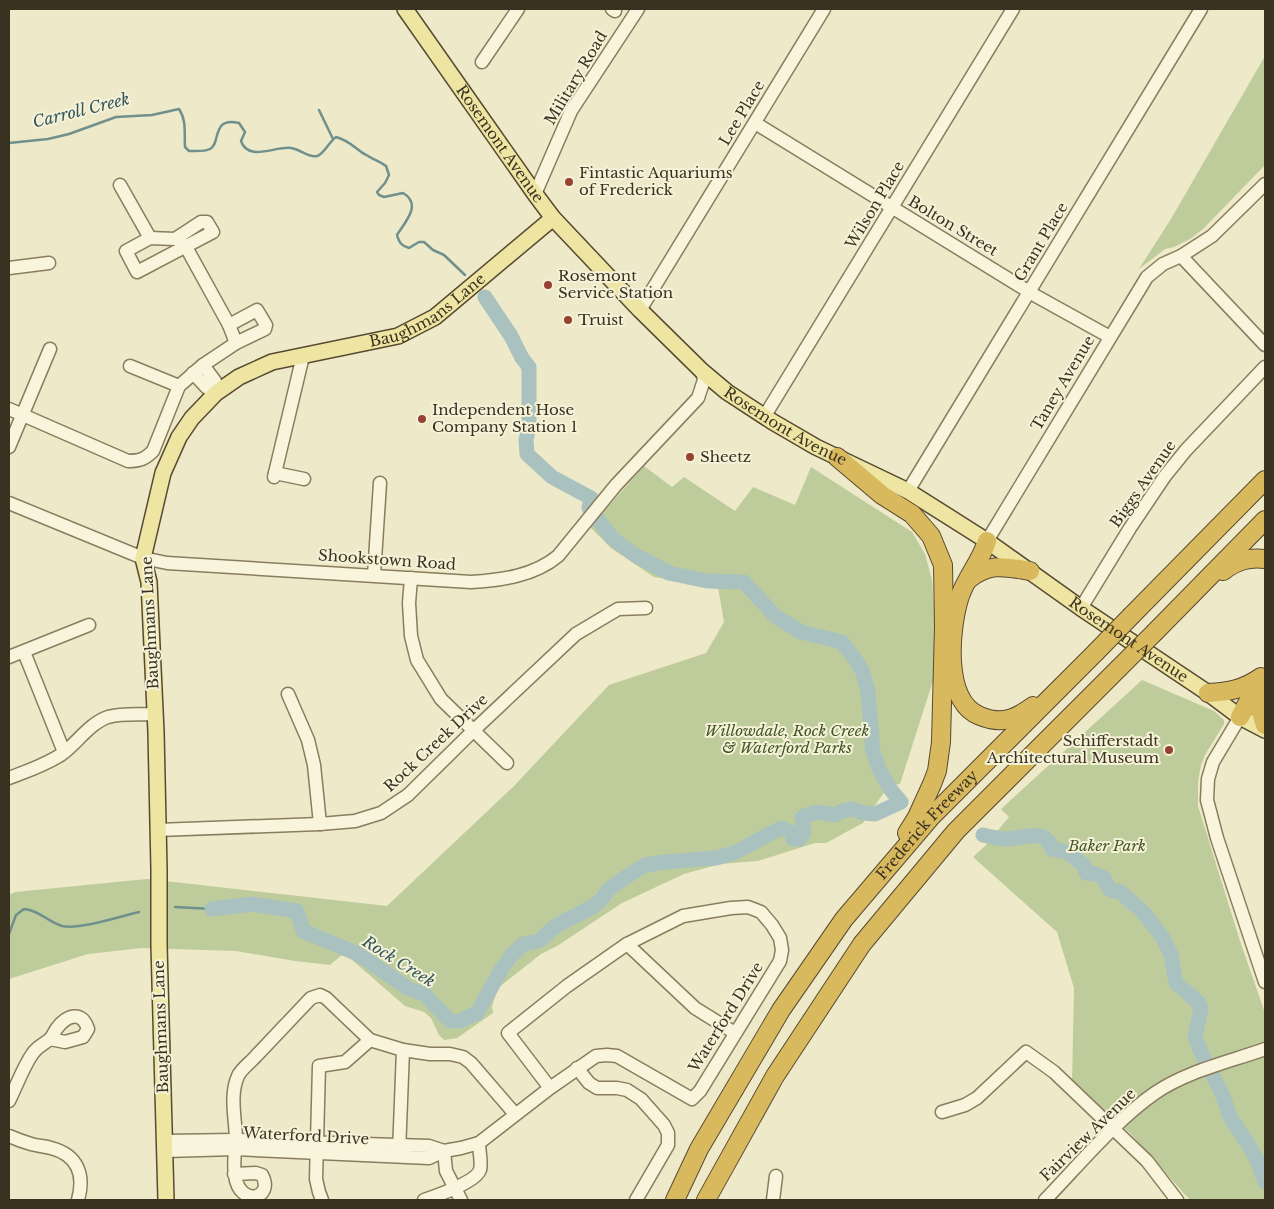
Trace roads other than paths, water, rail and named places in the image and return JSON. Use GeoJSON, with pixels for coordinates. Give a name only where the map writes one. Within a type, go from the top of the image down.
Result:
{"type":"FeatureCollection","features":[{"type":"Feature","properties":{"kind":"highway"},"geometry":{"type":"LineString","coordinates":[[837,458],[882,495],[912,514],[931,536],[942,565],[944,626],[941,742],[932,784],[917,817],[901,842],[868,883],[844,919]]}},
{"type":"Feature","properties":{"kind":"highway","name":"Frederick Freeway"},"geometry":{"type":"LineString","coordinates":[[675,1200],[699,1149],[781,1010],[844,919],[932,817],[1265,480]]}},
{"type":"Feature","properties":{"kind":"highway","name":"Frederick Freeway"},"geometry":{"type":"LineString","coordinates":[[706,1200],[775,1076],[862,944],[956,830],[1265,520]]}},
{"type":"Feature","properties":{"kind":"highway"},"geometry":{"type":"LineString","coordinates":[[988,541],[960,596],[955,616],[952,635],[952,661],[956,683],[962,700],[977,716],[990,720],[1004,721],[1018,717],[1078,670]]}},
{"type":"Feature","properties":{"kind":"highway"},"geometry":{"type":"LineString","coordinates":[[944,626],[956,584],[969,561],[988,541]]}},
{"type":"Feature","properties":{"kind":"highway"},"geometry":{"type":"LineString","coordinates":[[1202,585],[1238,562],[1247,559],[1265,559]]}},
{"type":"Feature","properties":{"kind":"highway"},"geometry":{"type":"LineString","coordinates":[[967,581],[977,573],[993,567],[1030,571]]}},
{"type":"Feature","properties":{"kind":"highway"},"geometry":{"type":"LineString","coordinates":[[1208,693],[1234,691],[1262,683]]}},
{"type":"Feature","properties":{"kind":"highway"},"geometry":{"type":"LineString","coordinates":[[1240,717],[1262,683]]}},
{"type":"Feature","properties":{"kind":"highway"},"geometry":{"type":"LineString","coordinates":[[1262,683],[1260,709],[1265,725]]}},
{"type":"Feature","properties":{"kind":"main road","name":"Rosemont Avenue"},"geometry":{"type":"LineString","coordinates":[[405,9],[535,194],[554,218],[640,310],[702,371],[727,392],[764,417],[837,458],[908,491],[988,541],[1081,608],[1208,693],[1240,717],[1265,730]]}},
{"type":"Feature","properties":{"kind":"main road","name":"Baughmans Lane"},"geometry":{"type":"LineString","coordinates":[[166,1200],[155,714],[149,582],[143,558],[163,473],[179,437],[192,418],[216,393],[239,377],[272,362],[303,360],[398,336],[435,317],[554,218]]}},
{"type":"Feature","properties":{"kind":"street"},"geometry":{"type":"LineString","coordinates":[[482,62],[518,9]]}},
{"type":"Feature","properties":{"kind":"street","name":"Military Road"},"geometry":{"type":"LineString","coordinates":[[535,194],[572,111],[638,9]]}},
{"type":"Feature","properties":{"kind":"street","name":"Lee Place"},"geometry":{"type":"LineString","coordinates":[[640,310],[824,9]]}},
{"type":"Feature","properties":{"kind":"street","name":"Wilson Place"},"geometry":{"type":"LineString","coordinates":[[764,417],[1013,9]]}},
{"type":"Feature","properties":{"kind":"street","name":"Grant Place"},"geometry":{"type":"LineString","coordinates":[[908,491],[1201,9]]}},
{"type":"Feature","properties":{"kind":"street","name":"Bolton Street"},"geometry":{"type":"LineString","coordinates":[[755,123],[1030,292],[1110,337]]}},
{"type":"Feature","properties":{"kind":"street","name":"Taney Avenue"},"geometry":{"type":"LineString","coordinates":[[988,541],[1147,277],[1163,264],[1181,256],[1212,236],[1265,184]]}},
{"type":"Feature","properties":{"kind":"street"},"geometry":{"type":"LineString","coordinates":[[120,185],[150,238]]}},
{"type":"Feature","properties":{"kind":"street"},"geometry":{"type":"LineString","coordinates":[[180,243],[138,272],[126,251],[150,238],[180,243],[229,325],[236,343]]}},
{"type":"Feature","properties":{"kind":"street"},"geometry":{"type":"LineString","coordinates":[[1181,256],[1265,345]]}},
{"type":"Feature","properties":{"kind":"street"},"geometry":{"type":"LineString","coordinates":[[9,268],[49,263]]}},
{"type":"Feature","properties":{"kind":"street"},"geometry":{"type":"LineString","coordinates":[[9,409],[128,460],[139,461],[147,458],[153,451],[179,386],[198,369],[236,343],[265,329],[266,325],[257,310],[229,325]]}},
{"type":"Feature","properties":{"kind":"street"},"geometry":{"type":"LineString","coordinates":[[9,447],[50,349]]}},
{"type":"Feature","properties":{"kind":"street"},"geometry":{"type":"LineString","coordinates":[[303,360],[276,471],[304,478]]}},
{"type":"Feature","properties":{"kind":"street"},"geometry":{"type":"LineString","coordinates":[[130,366],[179,386]]}},
{"type":"Feature","properties":{"kind":"street","name":"Biggs Avenue"},"geometry":{"type":"LineString","coordinates":[[1081,608],[1130,528],[1165,476],[1186,450],[1265,367]]}},
{"type":"Feature","properties":{"kind":"street"},"geometry":{"type":"LineString","coordinates":[[198,369],[215,381],[216,393]]}},
{"type":"Feature","properties":{"kind":"street"},"geometry":{"type":"LineString","coordinates":[[702,371],[704,380],[698,398],[715,391],[727,392]]}},
{"type":"Feature","properties":{"kind":"street","name":"Shookstown Road"},"geometry":{"type":"LineString","coordinates":[[9,503],[143,558],[167,563],[471,582],[491,581],[530,572],[547,565],[558,556],[616,485],[698,398]]}},
{"type":"Feature","properties":{"kind":"street"},"geometry":{"type":"LineString","coordinates":[[374,575],[380,483]]}},
{"type":"Feature","properties":{"kind":"street"},"geometry":{"type":"LineString","coordinates":[[410,578],[409,603],[412,636],[417,660],[441,699],[507,763]]}},
{"type":"Feature","properties":{"kind":"street","name":"Rock Creek Drive"},"geometry":{"type":"LineString","coordinates":[[158,830],[320,824],[356,821],[381,813],[408,796],[473,731],[576,634],[618,610],[646,608]]}},
{"type":"Feature","properties":{"kind":"street"},"geometry":{"type":"LineString","coordinates":[[9,658],[89,625]]}},
{"type":"Feature","properties":{"kind":"street"},"geometry":{"type":"LineString","coordinates":[[24,652],[64,752]]}},
{"type":"Feature","properties":{"kind":"street"},"geometry":{"type":"LineString","coordinates":[[288,694],[308,740],[314,765],[320,824]]}},
{"type":"Feature","properties":{"kind":"street"},"geometry":{"type":"LineString","coordinates":[[9,778],[39,767],[64,752],[98,722],[106,718],[116,715],[155,714]]}},
{"type":"Feature","properties":{"kind":"street"},"geometry":{"type":"LineString","coordinates":[[1240,717],[1213,762],[1208,779],[1207,800],[1217,838],[1265,982]]}},
{"type":"Feature","properties":{"kind":"street","name":"Waterford Drive"},"geometry":{"type":"LineString","coordinates":[[165,1146],[317,1147],[399,1152],[428,1158],[444,1151],[479,1143],[577,1068],[596,1056],[607,1055],[618,1056],[692,1099],[700,1091],[780,961],[782,950],[780,938],[772,924],[761,912],[748,907],[683,916],[627,944],[567,986],[508,1033],[550,1088]]}},
{"type":"Feature","properties":{"kind":"street"},"geometry":{"type":"LineString","coordinates":[[627,944],[696,1008],[735,1033]]}},
{"type":"Feature","properties":{"kind":"street"},"geometry":{"type":"LineString","coordinates":[[234,1174],[234,1098],[238,1075],[311,998],[320,995],[326,998],[370,1040],[403,1050],[463,1057],[471,1063],[515,1114]]}},
{"type":"Feature","properties":{"kind":"street"},"geometry":{"type":"LineString","coordinates":[[9,1101],[32,1054],[40,1044],[50,1039]]}},
{"type":"Feature","properties":{"kind":"street"},"geometry":{"type":"LineString","coordinates":[[322,1200],[318,1192],[316,1178],[319,1066],[345,1062],[370,1040]]}},
{"type":"Feature","properties":{"kind":"street","name":"Fairview Avenue"},"geometry":{"type":"LineString","coordinates":[[1044,1200],[1113,1130],[1155,1093],[1199,1072],[1265,1049]]}},
{"type":"Feature","properties":{"kind":"street"},"geometry":{"type":"LineString","coordinates":[[399,1152],[403,1050]]}},
{"type":"Feature","properties":{"kind":"street"},"geometry":{"type":"LineString","coordinates":[[942,1112],[965,1105],[976,1098],[1026,1052],[1054,1072],[1147,1161],[1177,1200]]}},
{"type":"Feature","properties":{"kind":"street"},"geometry":{"type":"LineString","coordinates":[[577,1068],[589,1083],[597,1088],[626,1090],[641,1099],[664,1125],[668,1133],[668,1145],[636,1200]]}},
{"type":"Feature","properties":{"kind":"street"},"geometry":{"type":"LineString","coordinates":[[9,1136],[32,1144],[53,1148],[66,1154],[75,1164],[81,1177],[78,1200]]}},
{"type":"Feature","properties":{"kind":"street"},"geometry":{"type":"LineString","coordinates":[[424,1200],[454,1189],[476,1176],[480,1170],[479,1143]]}},
{"type":"Feature","properties":{"kind":"street"},"geometry":{"type":"LineString","coordinates":[[444,1151],[446,1172],[461,1200]]}},
{"type":"Feature","properties":{"kind":"street"},"geometry":{"type":"LineString","coordinates":[[773,1200],[776,1176]]}},
{"type":"Feature","properties":{"kind":"waterway","name":"Carroll Creek"},"geometry":{"type":"LineString","coordinates":[[9,143],[48,139],[69,134],[116,117],[152,115],[179,109],[184,123],[185,147],[189,151],[210,149],[215,142],[220,127],[224,123],[230,122],[239,123],[245,132],[241,141],[250,151],[256,152],[291,148],[310,156],[317,156],[336,137],[346,141],[386,166],[389,175],[377,192],[379,195],[384,197],[403,193],[409,197],[412,207],[411,213],[397,235],[401,244],[409,248],[419,242],[424,242],[433,250],[444,255],[465,275]]}},
{"type":"Feature","properties":{"kind":"waterway"},"geometry":{"type":"LineString","coordinates":[[319,110],[333,139]]}},
{"type":"Feature","properties":{"kind":"waterway","name":"Rock Creek"},"geometry":{"type":"LineString","coordinates":[[212,909],[252,904],[297,911],[303,931],[358,954],[409,989],[424,994],[450,1021],[460,1021],[477,1013],[501,970],[523,944],[539,941],[554,927],[594,906],[609,889],[645,865],[716,858],[734,853],[781,828],[789,831],[793,839],[799,839],[804,832],[802,818],[804,816],[818,812],[835,815],[852,809],[875,814],[901,802],[891,790],[880,771],[873,752],[868,691],[862,670],[842,642],[801,632],[775,616],[744,582],[707,581],[669,573],[635,555],[613,539],[589,508],[591,498],[552,477],[527,454],[529,367],[485,297]]}},
{"type":"Feature","properties":{"kind":"waterway","name":"Carroll Creek"},"geometry":{"type":"LineString","coordinates":[[983,835],[1004,839],[1033,835],[1044,838],[1049,842],[1052,849],[1067,852],[1084,865],[1086,873],[1104,878],[1112,891],[1119,891],[1143,912],[1163,938],[1171,955],[1176,983],[1198,1002],[1201,1009],[1195,1036],[1200,1050],[1223,1096],[1230,1117],[1257,1160],[1265,1182]]}},
{"type":"Feature","properties":{"kind":"waterway","name":"Rock Creek"},"geometry":{"type":"LineString","coordinates":[[175,907],[212,909]]}},
{"type":"Feature","properties":{"kind":"waterway","name":"Rock Creek"},"geometry":{"type":"LineString","coordinates":[[9,934],[16,915],[24,909],[62,926],[70,927],[139,912]]}},
{"type":"Feature","properties":{"kind":"place","name":"Fintastic Aquariums of Frederick"},"geometry":{"type":"Point","coordinates":[569,182]}},
{"type":"Feature","properties":{"kind":"place","name":"Rosemont Service Station"},"geometry":{"type":"Point","coordinates":[548,285]}},
{"type":"Feature","properties":{"kind":"place","name":"Truist"},"geometry":{"type":"Point","coordinates":[568,320]}},
{"type":"Feature","properties":{"kind":"place","name":"Independent Hose Company Station 1"},"geometry":{"type":"Point","coordinates":[422,419]}},
{"type":"Feature","properties":{"kind":"place","name":"Sheetz"},"geometry":{"type":"Point","coordinates":[690,457]}},
{"type":"Feature","properties":{"kind":"place","name":"Schifferstadt Architectural Museum"},"geometry":{"type":"Point","coordinates":[1169,750]}},
{"type":"Feature","properties":{"kind":"park label","name":"Willowdale, Rock Creek & Waterford Parks"},"geometry":{"type":"Point","coordinates":[787,740]}},
{"type":"Feature","properties":{"kind":"park label","name":"Baker Park"},"geometry":{"type":"Point","coordinates":[1107,846]}}]}
